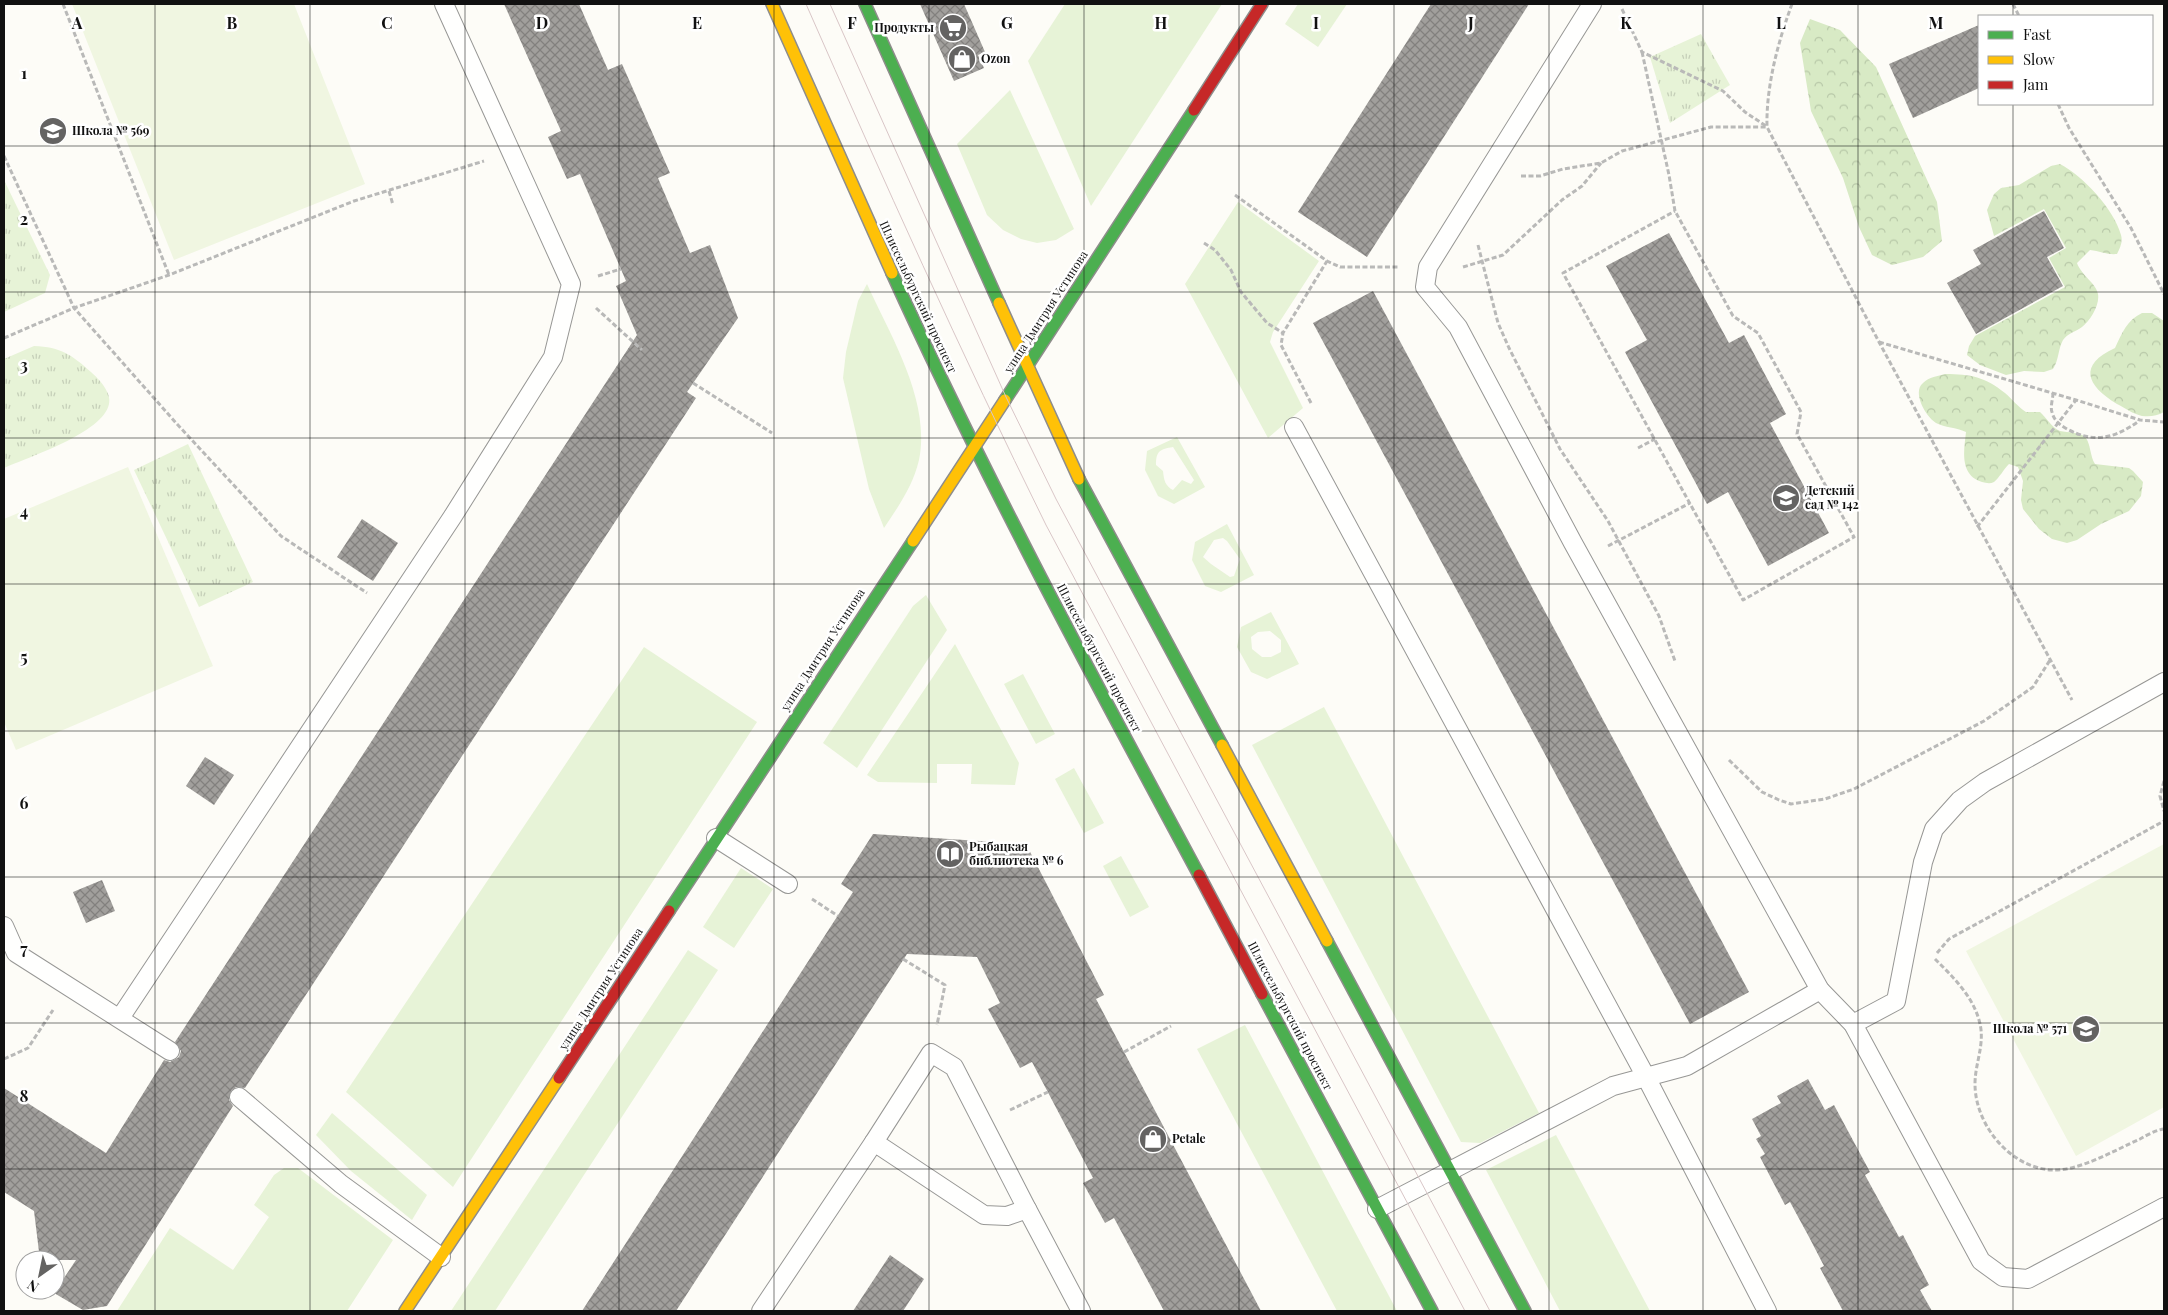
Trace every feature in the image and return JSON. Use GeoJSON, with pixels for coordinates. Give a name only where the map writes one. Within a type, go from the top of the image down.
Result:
{"type":"FeatureCollection","features":[{"type":"Feature","properties":{"kind":"main road","name":"Шлиссельбургский проспект"},"geometry":{"type":"LineString","coordinates":[[772,4],[847,175],[973,447],[1031,561],[1432,1311]]}},
{"type":"Feature","properties":{"kind":"main road"},"geometry":{"type":"LineString","coordinates":[[865,4],[1070,463],[1525,1311]]}},
{"type":"Feature","properties":{"kind":"main road","name":"улица Дмитрия Устинова"},"geometry":{"type":"LineString","coordinates":[[405,1311],[1027,367],[1262,4]]}},
{"type":"Feature","properties":{"kind":"lane"},"geometry":{"type":"LineString","coordinates":[[120,1018],[391,609],[553,357],[570,284],[444,4]]}},
{"type":"Feature","properties":{"kind":"lane"},"geometry":{"type":"LineString","coordinates":[[1592,4],[1428,267],[1426,287],[1458,327],[1820,990],[1853,1024],[1981,1261],[2003,1277],[2028,1279],[2164,1207]]}},
{"type":"Feature","properties":{"kind":"lane"},"geometry":{"type":"LineString","coordinates":[[1294,427],[1646,1076],[1767,1311]]}},
{"type":"Feature","properties":{"kind":"lane"},"geometry":{"type":"LineString","coordinates":[[1853,1024],[1896,1001],[1923,862],[1934,829],[1960,800],[1985,782],[2164,682]]}},
{"type":"Feature","properties":{"kind":"lane"},"geometry":{"type":"LineString","coordinates":[[716,838],[788,884]]}},
{"type":"Feature","properties":{"kind":"lane"},"geometry":{"type":"LineString","coordinates":[[4,926],[16,953],[170,1051]]}},
{"type":"Feature","properties":{"kind":"lane"},"geometry":{"type":"LineString","coordinates":[[1377,1209],[1613,1086],[1687,1066],[1820,990]]}},
{"type":"Feature","properties":{"kind":"lane"},"geometry":{"type":"LineString","coordinates":[[761,1311],[931,1053],[954,1067],[1081,1311]]}},
{"type":"Feature","properties":{"kind":"lane"},"geometry":{"type":"LineString","coordinates":[[239,1097],[341,1184],[441,1257]]}},
{"type":"Feature","properties":{"kind":"lane"},"geometry":{"type":"LineString","coordinates":[[874,1142],[984,1215],[1007,1216],[1027,1209]]}},
{"type":"Feature","properties":{"kind":"path"},"geometry":{"type":"LineString","coordinates":[[63,4],[169,275]]}},
{"type":"Feature","properties":{"kind":"path"},"geometry":{"type":"LineString","coordinates":[[1620,4],[1642,52],[1674,211],[1732,316],[1758,333],[1802,412],[1797,434],[1854,537],[1743,600],[1563,273],[1674,211]]}},
{"type":"Feature","properties":{"kind":"path"},"geometry":{"type":"LineString","coordinates":[[1792,4],[1784,26],[1766,104],[1767,127],[1977,527],[2087,726]]}},
{"type":"Feature","properties":{"kind":"path"},"geometry":{"type":"LineString","coordinates":[[1642,52],[1723,91],[1745,112],[1767,127]]}},
{"type":"Feature","properties":{"kind":"path"},"geometry":{"type":"LineString","coordinates":[[2058,105],[2069,128],[2131,228],[2164,294]]}},
{"type":"Feature","properties":{"kind":"path"},"geometry":{"type":"LineString","coordinates":[[1235,195],[1327,260],[1340,267],[1468,267],[1503,255],[1517,244],[1562,200],[1582,186],[1601,163],[1622,151],[1660,139],[1711,127],[1767,127]]}},
{"type":"Feature","properties":{"kind":"path"},"geometry":{"type":"LineString","coordinates":[[4,338],[74,308],[169,275],[354,201],[512,152]]}},
{"type":"Feature","properties":{"kind":"path"},"geometry":{"type":"LineString","coordinates":[[4,156],[74,308],[177,424],[281,536],[391,609]]}},
{"type":"Feature","properties":{"kind":"path"},"geometry":{"type":"LineString","coordinates":[[1492,164],[1521,176],[1540,176],[1563,169],[1601,163]]}},
{"type":"Feature","properties":{"kind":"path"},"geometry":{"type":"LineString","coordinates":[[389,190],[393,205]]}},
{"type":"Feature","properties":{"kind":"path"},"geometry":{"type":"LineString","coordinates":[[1465,207],[1476,228],[1481,263],[1498,323],[1509,348],[1560,449],[1619,540],[1659,616],[1675,662]]}},
{"type":"Feature","properties":{"kind":"path"},"geometry":{"type":"LineString","coordinates":[[1204,243],[1215,250],[1230,270],[1241,292],[1268,323],[1283,333]]}},
{"type":"Feature","properties":{"kind":"path"},"geometry":{"type":"LineString","coordinates":[[1294,427],[1313,406],[1281,345],[1283,333],[1327,260]]}},
{"type":"Feature","properties":{"kind":"path"},"geometry":{"type":"LineString","coordinates":[[570,284],[642,350]]}},
{"type":"Feature","properties":{"kind":"path"},"geometry":{"type":"LineString","coordinates":[[1879,342],[2140,420],[2164,422]]}},
{"type":"Feature","properties":{"kind":"path"},"geometry":{"type":"LineString","coordinates":[[693,383],[772,433]]}},
{"type":"Feature","properties":{"kind":"path"},"geometry":{"type":"LineString","coordinates":[[2053,393],[2052,412],[2058,423],[2078,434],[2101,438],[2124,432],[2140,420]]}},
{"type":"Feature","properties":{"kind":"path"},"geometry":{"type":"LineString","coordinates":[[1977,527],[2076,400]]}},
{"type":"Feature","properties":{"kind":"path"},"geometry":{"type":"LineString","coordinates":[[1638,448],[1654,439]]}},
{"type":"Feature","properties":{"kind":"path"},"geometry":{"type":"LineString","coordinates":[[1583,559],[1690,503]]}},
{"type":"Feature","properties":{"kind":"path"},"geometry":{"type":"LineString","coordinates":[[1725,757],[1762,792],[1779,800],[1791,804],[1825,798],[1854,789],[1984,721],[2033,687],[2050,660]]}},
{"type":"Feature","properties":{"kind":"path"},"geometry":{"type":"LineString","coordinates":[[2164,781],[2160,796],[2164,811]]}},
{"type":"Feature","properties":{"kind":"path"},"geometry":{"type":"LineString","coordinates":[[1935,958],[1940,947],[1949,939],[2164,821]]}},
{"type":"Feature","properties":{"kind":"path"},"geometry":{"type":"LineString","coordinates":[[1905,952],[1935,958],[1964,991],[1979,1020],[1981,1051],[1975,1083],[1979,1114],[1999,1145],[2027,1164],[2050,1170],[2073,1168],[2164,1129]]}},
{"type":"Feature","properties":{"kind":"path"},"geometry":{"type":"LineString","coordinates":[[904,959],[945,985],[931,1053]]}},
{"type":"Feature","properties":{"kind":"path"},"geometry":{"type":"LineString","coordinates":[[4,1059],[28,1048],[68,986]]}},
{"type":"Feature","properties":{"kind":"path"},"geometry":{"type":"LineString","coordinates":[[1124,1052],[1171,1026]]}},
{"type":"Feature","properties":{"kind":"path"},"geometry":{"type":"LineString","coordinates":[[984,1124],[1048,1092]]}},
{"type":"Feature","properties":{"kind":"green space"},"geometry":{"type":"Polygon","coordinates":[[[72,4],[294,4],[365,184],[174,260],[72,4]]]}},
{"type":"Feature","properties":{"kind":"green space"},"geometry":{"type":"Polygon","coordinates":[[[1065,4],[1222,4],[1091,206],[1028,61],[1065,4]]]}},
{"type":"Feature","properties":{"kind":"green space"},"geometry":{"type":"Polygon","coordinates":[[[1298,4],[1347,4],[1318,47],[1285,24],[1298,4]]]}},
{"type":"Feature","properties":{"kind":"green space"},"geometry":{"type":"Polygon","coordinates":[[[1810,19],[1840,30],[1876,67],[1937,202],[1942,241],[1923,257],[1892,265],[1872,255],[1859,227],[1843,178],[1811,111],[1800,43],[1810,19]]]}},
{"type":"Feature","properties":{"kind":"green space"},"geometry":{"type":"Polygon","coordinates":[[[1701,34],[1730,85],[1670,123],[1650,57],[1701,34]]]}},
{"type":"Feature","properties":{"kind":"green space"},"geometry":{"type":"Polygon","coordinates":[[[1010,90],[1074,229],[1056,240],[1037,243],[1021,239],[1003,230],[987,215],[957,144],[1010,90]]]}},
{"type":"Feature","properties":{"kind":"green space"},"geometry":{"type":"Polygon","coordinates":[[[2060,164],[2078,176],[2105,204],[2117,225],[2122,238],[2121,245],[2117,254],[2090,250],[2077,263],[2097,290],[2097,303],[2094,312],[2085,324],[2063,340],[2053,369],[2044,372],[2024,371],[2006,375],[1980,365],[1967,355],[1969,346],[1975,336],[2065,287],[2049,258],[2066,248],[2044,209],[1994,236],[1987,210],[1994,194],[2001,188],[2019,185],[2051,166],[2060,164]]]}},
{"type":"Feature","properties":{"kind":"green space"},"geometry":{"type":"Polygon","coordinates":[[[4,180],[50,275],[45,293],[4,312],[4,180]]]}},
{"type":"Feature","properties":{"kind":"green space"},"geometry":{"type":"Polygon","coordinates":[[[1238,202],[1319,261],[1273,332],[1270,342],[1303,408],[1268,438],[1185,284],[1238,202]]]}},
{"type":"Feature","properties":{"kind":"green space"},"geometry":{"type":"Polygon","coordinates":[[[867,284],[897,347],[914,392],[921,438],[919,460],[913,479],[884,528],[869,489],[843,378],[846,352],[858,301],[867,284]]]}},
{"type":"Feature","properties":{"kind":"green space"},"geometry":{"type":"Polygon","coordinates":[[[2142,313],[2152,313],[2164,321],[2164,412],[2151,416],[2139,415],[2106,397],[2098,390],[2090,375],[2095,361],[2115,348],[2132,319],[2142,313]]]}},
{"type":"Feature","properties":{"kind":"green space"},"geometry":{"type":"Polygon","coordinates":[[[34,346],[59,350],[78,361],[104,386],[109,395],[109,404],[104,415],[94,425],[80,434],[47,451],[4,468],[4,359],[34,346]]]}},
{"type":"Feature","properties":{"kind":"green space"},"geometry":{"type":"Polygon","coordinates":[[[1945,374],[1970,376],[1991,383],[2026,412],[2040,412],[2057,430],[2077,433],[2083,436],[2088,441],[2095,464],[2129,468],[2133,471],[2143,482],[2141,496],[2129,511],[2101,524],[2077,540],[2067,543],[2052,539],[2039,529],[2023,509],[2021,500],[2023,481],[2018,467],[2009,464],[1992,483],[1975,479],[1966,468],[1964,446],[1966,432],[1936,423],[1924,410],[1919,398],[1920,387],[1928,379],[1945,374]]]}},
{"type":"Feature","properties":{"kind":"green space"},"geometry":{"type":"Polygon","coordinates":[[[1177,437],[1205,487],[1174,504],[1158,496],[1145,470],[1147,451],[1177,437]],[[1173,447],[1165,449],[1158,454],[1156,465],[1163,471],[1168,487],[1173,490],[1182,480],[1191,484],[1194,480],[1173,447]]]}},
{"type":"Feature","properties":{"kind":"green space"},"geometry":{"type":"Polygon","coordinates":[[[188,444],[253,582],[199,607],[134,470],[188,444]]]}},
{"type":"Feature","properties":{"kind":"green space"},"geometry":{"type":"Polygon","coordinates":[[[128,467],[213,666],[16,750],[4,722],[4,519],[128,467]]]}},
{"type":"Feature","properties":{"kind":"green space"},"geometry":{"type":"Polygon","coordinates":[[[1227,524],[1254,575],[1221,592],[1205,586],[1192,560],[1195,542],[1227,524]],[[1223,538],[1214,540],[1203,557],[1230,577],[1234,576],[1240,559],[1223,538]]]}},
{"type":"Feature","properties":{"kind":"green space"},"geometry":{"type":"Polygon","coordinates":[[[926,595],[947,630],[857,768],[823,743],[913,606],[926,595]]]}},
{"type":"Feature","properties":{"kind":"green space"},"geometry":{"type":"Polygon","coordinates":[[[1271,612],[1299,664],[1267,679],[1251,672],[1237,647],[1241,627],[1271,612]],[[1270,631],[1258,632],[1251,637],[1252,649],[1262,657],[1271,657],[1281,652],[1281,640],[1270,631]]]}},
{"type":"Feature","properties":{"kind":"green space"},"geometry":{"type":"Polygon","coordinates":[[[955,644],[1019,763],[1015,785],[971,784],[972,764],[937,764],[937,783],[878,782],[867,775],[955,644]]]}},
{"type":"Feature","properties":{"kind":"green space"},"geometry":{"type":"Polygon","coordinates":[[[644,647],[757,722],[453,1187],[346,1092],[644,647]]]}},
{"type":"Feature","properties":{"kind":"green space"},"geometry":{"type":"Polygon","coordinates":[[[1023,674],[1055,734],[1036,744],[1004,684],[1023,674]]]}},
{"type":"Feature","properties":{"kind":"green space"},"geometry":{"type":"Polygon","coordinates":[[[1324,707],[1539,1113],[1480,1143],[1461,1142],[1252,745],[1324,707]]]}},
{"type":"Feature","properties":{"kind":"green space"},"geometry":{"type":"Polygon","coordinates":[[[1074,768],[1104,823],[1084,833],[1055,779],[1074,768]]]}},
{"type":"Feature","properties":{"kind":"green space","name":"Школа № 571"},"geometry":{"type":"Polygon","coordinates":[[[2164,844],[2164,1107],[2076,1156],[1966,951],[2164,844]]]}},
{"type":"Feature","properties":{"kind":"green space"},"geometry":{"type":"Polygon","coordinates":[[[1121,856],[1149,907],[1130,917],[1103,866],[1121,856]]]}},
{"type":"Feature","properties":{"kind":"green space"},"geometry":{"type":"Polygon","coordinates":[[[741,868],[773,889],[734,948],[703,927],[741,868]]]}},
{"type":"Feature","properties":{"kind":"green space"},"geometry":{"type":"Polygon","coordinates":[[[688,950],[718,970],[495,1311],[451,1311],[688,950]]]}},
{"type":"Feature","properties":{"kind":"green space"},"geometry":{"type":"Polygon","coordinates":[[[1245,1025],[1397,1311],[1337,1311],[1197,1049],[1245,1025]]]}},
{"type":"Feature","properties":{"kind":"green space"},"geometry":{"type":"Polygon","coordinates":[[[332,1113],[427,1195],[412,1220],[351,1171],[316,1135],[332,1113]]]}},
{"type":"Feature","properties":{"kind":"green space"},"geometry":{"type":"Polygon","coordinates":[[[1556,1135],[1650,1311],[1560,1311],[1486,1170],[1556,1135]]]}},
{"type":"Feature","properties":{"kind":"green space"},"geometry":{"type":"Polygon","coordinates":[[[284,1168],[298,1168],[393,1240],[347,1311],[117,1311],[170,1228],[233,1270],[269,1217],[254,1205],[274,1175],[284,1168]]]}},
{"type":"Feature","properties":{"kind":"building"},"geometry":{"type":"Polygon","coordinates":[[[504,4],[579,4],[608,70],[622,64],[670,173],[658,178],[690,253],[710,245],[738,318],[687,392],[696,398],[245,1088],[236,1087],[231,1091],[229,1100],[233,1106],[107,1306],[83,1310],[65,1299],[65,1276],[76,1260],[65,1260],[65,1250],[39,1250],[34,1211],[4,1192],[4,1088],[106,1153],[164,1060],[170,1062],[179,1057],[181,1051],[175,1042],[637,335],[616,286],[626,281],[580,174],[567,179],[548,137],[561,131],[504,4]]]}},
{"type":"Feature","properties":{"kind":"building","name":"Продукты"},"geometry":{"type":"Polygon","coordinates":[[[920,4],[964,4],[985,52],[978,55],[984,68],[954,81],[920,4]]]}},
{"type":"Feature","properties":{"kind":"building"},"geometry":{"type":"Polygon","coordinates":[[[1431,4],[1529,4],[1367,257],[1298,212],[1431,4]]]}},
{"type":"Feature","properties":{"kind":"building"},"geometry":{"type":"Polygon","coordinates":[[[1978,25],[1978,88],[1913,118],[1889,64],[1978,25]]]}},
{"type":"Feature","properties":{"kind":"building"},"geometry":{"type":"Polygon","coordinates":[[[2044,211],[2064,248],[2047,257],[2063,286],[1976,334],[1947,283],[1981,264],[1973,250],[2044,211]]]}},
{"type":"Feature","properties":{"kind":"building"},"geometry":{"type":"Polygon","coordinates":[[[1669,233],[1729,343],[1744,335],[1786,414],[1770,423],[1829,533],[1768,566],[1728,492],[1707,504],[1625,352],[1647,340],[1606,266],[1669,233]]]}},
{"type":"Feature","properties":{"kind":"building"},"geometry":{"type":"Polygon","coordinates":[[[1373,291],[1749,992],[1690,1024],[1313,323],[1373,291]]]}},
{"type":"Feature","properties":{"kind":"building"},"geometry":{"type":"Polygon","coordinates":[[[362,519],[398,543],[373,581],[337,557],[362,519]]]}},
{"type":"Feature","properties":{"kind":"building"},"geometry":{"type":"Polygon","coordinates":[[[205,757],[234,775],[214,805],[186,786],[205,757]]]}},
{"type":"Feature","properties":{"kind":"building"},"geometry":{"type":"Polygon","coordinates":[[[873,834],[1026,844],[1104,995],[1096,999],[1261,1311],[1164,1311],[1114,1218],[1105,1223],[1083,1183],[1093,1178],[1032,1062],[1020,1068],[988,1009],[1000,1003],[977,957],[907,954],[676,1311],[582,1311],[853,892],[841,884],[873,834]]]}},
{"type":"Feature","properties":{"kind":"building"},"geometry":{"type":"Polygon","coordinates":[[[102,880],[115,911],[86,923],[73,892],[102,880]]]}},
{"type":"Feature","properties":{"kind":"building"},"geometry":{"type":"Polygon","coordinates":[[[1808,1079],[1825,1110],[1834,1105],[1870,1172],[1865,1175],[1899,1237],[1903,1235],[1929,1285],[1920,1290],[1932,1311],[1843,1311],[1820,1268],[1824,1266],[1790,1202],[1785,1205],[1760,1157],[1765,1154],[1756,1139],[1761,1136],[1752,1119],[1781,1103],[1777,1096],[1808,1079]]]}},
{"type":"Feature","properties":{"kind":"building"},"geometry":{"type":"Polygon","coordinates":[[[890,1255],[924,1279],[903,1311],[853,1311],[890,1255]]]}},
{"type":"Feature","properties":{"kind":"tram line"},"geometry":{"type":"LineString","coordinates":[[806,4],[923,266],[983,396],[1046,525],[1465,1311]]}},
{"type":"Feature","properties":{"kind":"tram line"},"geometry":{"type":"LineString","coordinates":[[830,4],[1006,397],[1056,499],[1490,1311]]}},
{"type":"Feature","properties":{"kind":"traffic: fast"},"geometry":{"type":"LineString","coordinates":[[865,4],[999,303]]}},
{"type":"Feature","properties":{"kind":"traffic: fast"},"geometry":{"type":"LineString","coordinates":[[1005,400],[1194,110]]}},
{"type":"Feature","properties":{"kind":"traffic: fast"},"geometry":{"type":"LineString","coordinates":[[892,273],[964,426],[1002,501],[1079,651],[1199,875]]}},
{"type":"Feature","properties":{"kind":"traffic: fast"},"geometry":{"type":"LineString","coordinates":[[1079,479],[1222,745]]}},
{"type":"Feature","properties":{"kind":"traffic: fast"},"geometry":{"type":"LineString","coordinates":[[669,911],[913,541]]}},
{"type":"Feature","properties":{"kind":"traffic: fast"},"geometry":{"type":"LineString","coordinates":[[1327,941],[1525,1311]]}},
{"type":"Feature","properties":{"kind":"traffic: fast"},"geometry":{"type":"LineString","coordinates":[[1262,994],[1432,1311]]}},
{"type":"Feature","properties":{"kind":"traffic: slow"},"geometry":{"type":"LineString","coordinates":[[772,4],[892,273]]}},
{"type":"Feature","properties":{"kind":"traffic: slow"},"geometry":{"type":"LineString","coordinates":[[999,303],[1079,479]]}},
{"type":"Feature","properties":{"kind":"traffic: slow"},"geometry":{"type":"LineString","coordinates":[[913,541],[1005,400]]}},
{"type":"Feature","properties":{"kind":"traffic: slow"},"geometry":{"type":"LineString","coordinates":[[1222,745],[1327,941]]}},
{"type":"Feature","properties":{"kind":"traffic: slow"},"geometry":{"type":"LineString","coordinates":[[405,1311],[559,1078]]}},
{"type":"Feature","properties":{"kind":"traffic: jam"},"geometry":{"type":"LineString","coordinates":[[1194,110],[1262,4]]}},
{"type":"Feature","properties":{"kind":"traffic: jam"},"geometry":{"type":"LineString","coordinates":[[1199,875],[1262,994]]}},
{"type":"Feature","properties":{"kind":"traffic: jam"},"geometry":{"type":"LineString","coordinates":[[559,1078],[669,911]]}},
{"type":"Feature","properties":{"kind":"place","name":"Продукты"},"geometry":{"type":"Point","coordinates":[953,28]}},
{"type":"Feature","properties":{"kind":"place","name":"Ozon"},"geometry":{"type":"Point","coordinates":[962,59]}},
{"type":"Feature","properties":{"kind":"place","name":"Школа № 569"},"geometry":{"type":"Point","coordinates":[53,131]}},
{"type":"Feature","properties":{"kind":"place","name":"Детский сад № 142"},"geometry":{"type":"Point","coordinates":[1786,498]}},
{"type":"Feature","properties":{"kind":"place","name":"Рыбацкая библиотека № 6"},"geometry":{"type":"Point","coordinates":[950,854]}},
{"type":"Feature","properties":{"kind":"place","name":"Школа № 571"},"geometry":{"type":"Point","coordinates":[2086,1029]}},
{"type":"Feature","properties":{"kind":"place","name":"Petale"},"geometry":{"type":"Point","coordinates":[1153,1139]}}]}
